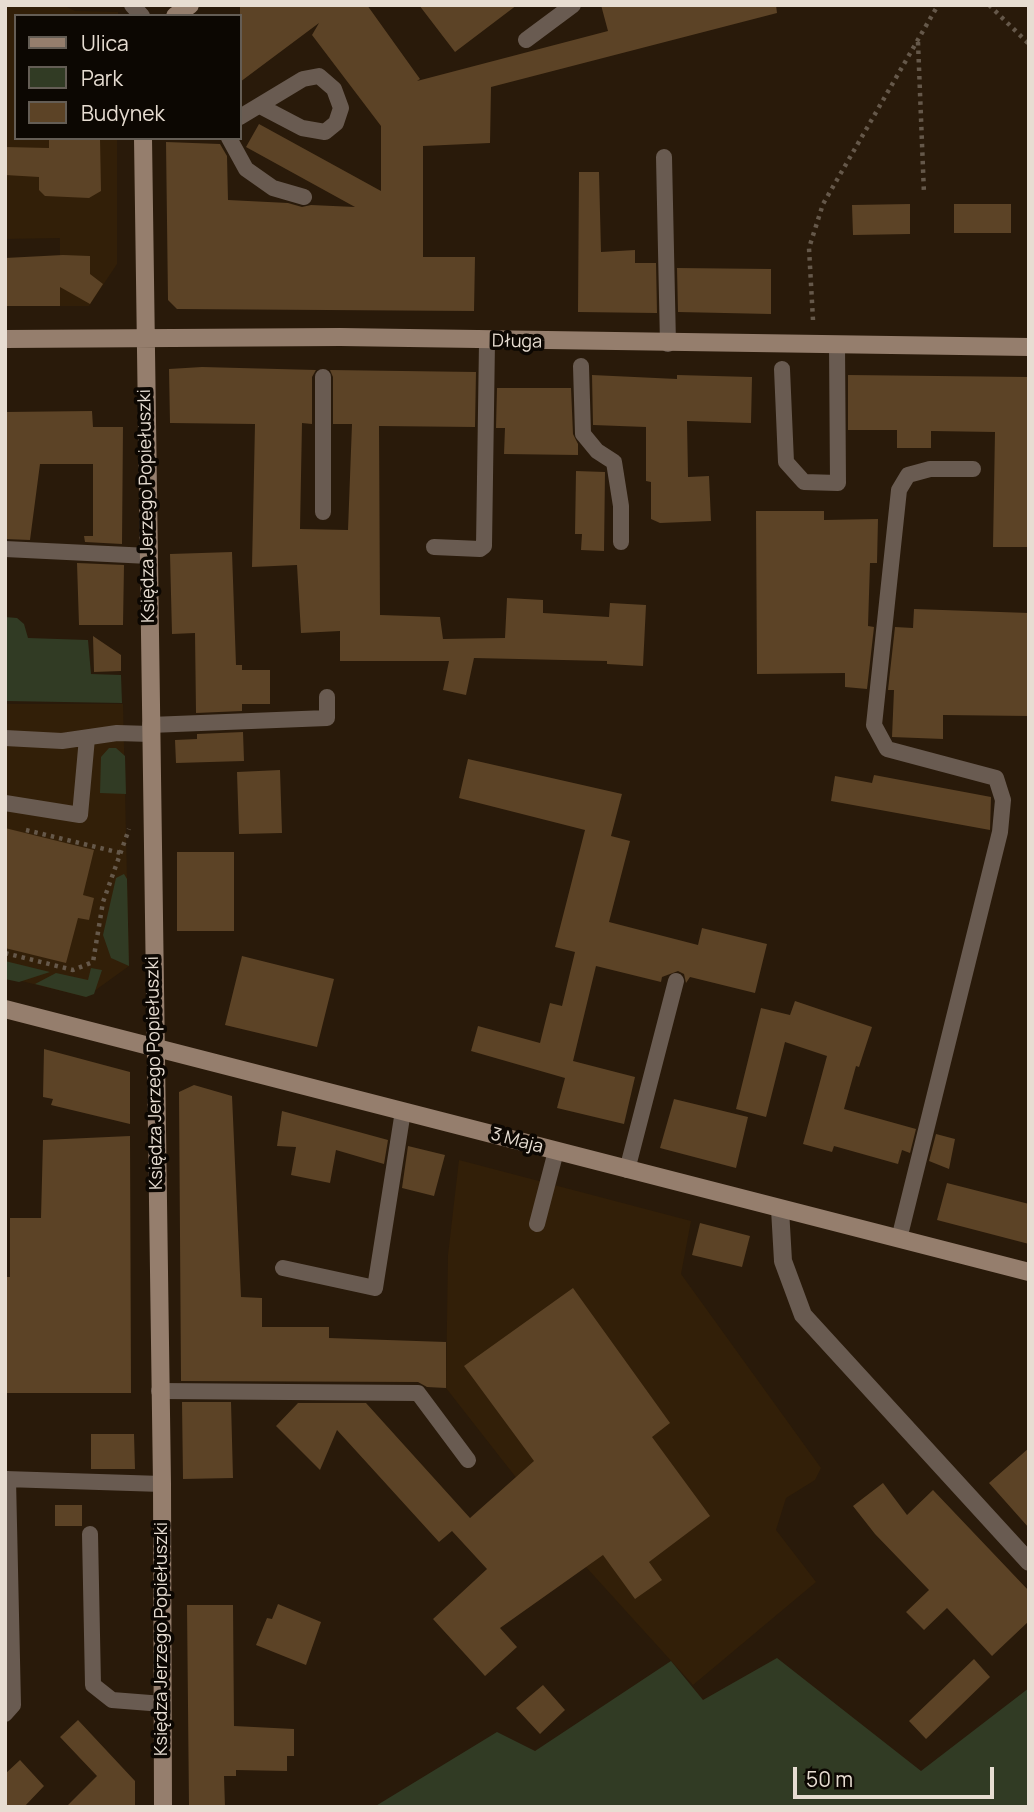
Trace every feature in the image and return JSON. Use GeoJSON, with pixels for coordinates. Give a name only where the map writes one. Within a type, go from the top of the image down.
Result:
{"type":"FeatureCollection","features":[{"type":"Feature","properties":{"kind":"street","name":"Księdza Jerzego Popiełuszki"},"geometry":{"type":"LineString","coordinates":[[143,140],[162,1484],[163,1807]]}},
{"type":"Feature","properties":{"kind":"street","name":"Długa"},"geometry":{"type":"LineString","coordinates":[[5,339],[1029,347]]}},
{"type":"Feature","properties":{"kind":"street","name":"3 Maja"},"geometry":{"type":"LineString","coordinates":[[5,1009],[1029,1272]]}},
{"type":"Feature","properties":{"kind":"street"},"geometry":{"type":"LineString","coordinates":[[780,1209],[783,1261],[803,1315],[1029,1562]]}},
{"type":"Feature","properties":{"kind":"lane"},"geometry":{"type":"LineString","coordinates":[[526,40],[573,5]]}},
{"type":"Feature","properties":{"kind":"lane"},"geometry":{"type":"LineString","coordinates":[[242,116],[303,79],[319,76],[334,89],[341,108],[336,123],[325,132],[302,128],[260,106]]}},
{"type":"Feature","properties":{"kind":"lane"},"geometry":{"type":"LineString","coordinates":[[230,140],[246,169],[273,187],[304,197]]}},
{"type":"Feature","properties":{"kind":"lane"},"geometry":{"type":"LineString","coordinates":[[664,157],[668,344]]}},
{"type":"Feature","properties":{"kind":"lane"},"geometry":{"type":"LineString","coordinates":[[434,547],[480,549],[484,545],[487,342]]}},
{"type":"Feature","properties":{"kind":"lane"},"geometry":{"type":"LineString","coordinates":[[782,369],[786,461],[804,482],[838,483],[837,345]]}},
{"type":"Feature","properties":{"kind":"lane"},"geometry":{"type":"LineString","coordinates":[[581,366],[583,434],[597,451],[614,461],[621,506],[621,542]]}},
{"type":"Feature","properties":{"kind":"lane"},"geometry":{"type":"LineString","coordinates":[[323,377],[323,513]]}},
{"type":"Feature","properties":{"kind":"lane"},"geometry":{"type":"LineString","coordinates":[[899,1239],[1000,832],[1003,800],[996,778],[887,749],[874,725],[899,490],[908,475],[930,468],[973,469]]}},
{"type":"Feature","properties":{"kind":"lane"},"geometry":{"type":"LineString","coordinates":[[5,549],[149,556]]}},
{"type":"Feature","properties":{"kind":"lane"},"geometry":{"type":"LineString","coordinates":[[5,738],[87,738],[151,729],[327,718],[327,697]]}},
{"type":"Feature","properties":{"kind":"lane"},"geometry":{"type":"LineString","coordinates":[[5,803],[80,816],[87,738]]}},
{"type":"Feature","properties":{"kind":"lane"},"geometry":{"type":"LineString","coordinates":[[627,1170],[677,981]]}},
{"type":"Feature","properties":{"kind":"lane"},"geometry":{"type":"LineString","coordinates":[[283,1268],[375,1287],[402,1111]]}},
{"type":"Feature","properties":{"kind":"lane"},"geometry":{"type":"LineString","coordinates":[[537,1224],[556,1151]]}},
{"type":"Feature","properties":{"kind":"lane"},"geometry":{"type":"LineString","coordinates":[[159,1391],[418,1393],[468,1461]]}},
{"type":"Feature","properties":{"kind":"lane"},"geometry":{"type":"LineString","coordinates":[[5,1714],[13,1705],[7,1479],[162,1484]]}},
{"type":"Feature","properties":{"kind":"lane"},"geometry":{"type":"LineString","coordinates":[[90,1534],[93,1685],[112,1700],[163,1703]]}},
{"type":"Feature","properties":{"kind":"path"},"geometry":{"type":"LineString","coordinates":[[813,320],[808,248],[823,204],[938,5]]}},
{"type":"Feature","properties":{"kind":"path"},"geometry":{"type":"LineString","coordinates":[[989,5],[1029,44]]}},
{"type":"Feature","properties":{"kind":"path"},"geometry":{"type":"LineString","coordinates":[[918,41],[924,194]]}},
{"type":"Feature","properties":{"kind":"path"},"geometry":{"type":"LineString","coordinates":[[5,953],[73,970],[93,962],[103,902],[133,818]]}},
{"type":"Feature","properties":{"kind":"path"},"geometry":{"type":"LineString","coordinates":[[18,828],[121,853]]}},
{"type":"Feature","properties":{"kind":"shaded area"},"geometry":{"type":"Polygon","coordinates":[[[5,5],[63,5],[75,11],[118,12],[14,14],[14,140],[117,140],[117,264],[89,306],[60,306],[60,238],[5,239],[5,5]]]}},
{"type":"Feature","properties":{"kind":"shaded area"},"geometry":{"type":"Polygon","coordinates":[[[5,704],[123,704],[129,966],[86,997],[5,977],[5,704]]]}},
{"type":"Feature","properties":{"kind":"shaded area"},"geometry":{"type":"Polygon","coordinates":[[[459,1160],[691,1221],[681,1274],[821,1468],[815,1480],[786,1498],[776,1530],[816,1582],[693,1685],[586,1567],[446,1388],[448,1255],[459,1160]]]}},
{"type":"Feature","properties":{"kind":"green space"},"geometry":{"type":"Polygon","coordinates":[[[5,617],[17,618],[24,624],[28,638],[88,640],[91,674],[121,675],[122,703],[5,701],[5,617]]]}},
{"type":"Feature","properties":{"kind":"green space"},"geometry":{"type":"Polygon","coordinates":[[[109,748],[116,748],[125,756],[126,794],[100,793],[101,757],[109,748]]]}},
{"type":"Feature","properties":{"kind":"green space"},"geometry":{"type":"Polygon","coordinates":[[[124,874],[127,879],[129,966],[111,958],[103,935],[116,878],[124,874]]]}},
{"type":"Feature","properties":{"kind":"green space"},"geometry":{"type":"Polygon","coordinates":[[[5,961],[50,972],[19,982],[5,979],[5,961]]]}},
{"type":"Feature","properties":{"kind":"green space"},"geometry":{"type":"Polygon","coordinates":[[[91,968],[102,970],[94,994],[86,997],[35,984],[56,973],[88,980],[91,968]]]}},
{"type":"Feature","properties":{"kind":"green space"},"geometry":{"type":"Polygon","coordinates":[[[777,1658],[921,1771],[1029,1688],[1029,1807],[374,1807],[497,1732],[535,1751],[671,1661],[703,1700],[777,1658]]]}},
{"type":"Feature","properties":{"kind":"building"},"geometry":{"type":"Polygon","coordinates":[[[240,5],[367,5],[420,79],[417,81],[608,31],[601,5],[776,5],[777,13],[491,87],[490,143],[423,146],[423,257],[475,257],[474,311],[177,309],[168,300],[166,142],[220,144],[227,156],[228,200],[288,203],[302,207],[355,207],[246,147],[259,124],[381,191],[381,126],[312,35],[319,23],[242,81],[240,5]]]}},
{"type":"Feature","properties":{"kind":"building"},"geometry":{"type":"Polygon","coordinates":[[[419,5],[517,5],[455,52],[419,5]]]}},
{"type":"Feature","properties":{"kind":"building"},"geometry":{"type":"Polygon","coordinates":[[[49,140],[100,140],[101,191],[89,198],[45,196],[39,190],[39,177],[5,175],[5,147],[49,148],[49,140]]]}},
{"type":"Feature","properties":{"kind":"building"},"geometry":{"type":"Polygon","coordinates":[[[579,172],[599,172],[601,252],[635,250],[635,263],[656,263],[657,313],[578,312],[579,172]]]}},
{"type":"Feature","properties":{"kind":"building"},"geometry":{"type":"Polygon","coordinates":[[[910,204],[910,234],[853,235],[852,205],[910,204]]]}},
{"type":"Feature","properties":{"kind":"building"},"geometry":{"type":"Polygon","coordinates":[[[954,204],[1011,204],[1011,233],[954,233],[954,204]]]}},
{"type":"Feature","properties":{"kind":"building"},"geometry":{"type":"Polygon","coordinates":[[[90,256],[90,274],[103,284],[90,304],[60,287],[60,306],[5,306],[5,258],[90,256]]]}},
{"type":"Feature","properties":{"kind":"building"},"geometry":{"type":"Polygon","coordinates":[[[677,268],[771,269],[771,314],[678,312],[677,268]]]}},
{"type":"Feature","properties":{"kind":"building"},"geometry":{"type":"Polygon","coordinates":[[[202,367],[316,370],[312,377],[312,424],[302,423],[300,529],[348,530],[352,424],[333,424],[333,377],[330,370],[476,372],[475,427],[379,426],[380,615],[440,617],[443,639],[505,638],[507,598],[543,600],[543,613],[609,617],[610,603],[646,605],[643,666],[607,664],[607,661],[474,658],[466,695],[443,690],[449,661],[340,661],[340,631],[301,633],[297,565],[252,567],[255,424],[170,423],[169,369],[202,367]]]}},
{"type":"Feature","properties":{"kind":"building"},"geometry":{"type":"Polygon","coordinates":[[[592,375],[677,379],[677,375],[752,377],[751,423],[687,421],[688,477],[709,476],[711,521],[660,523],[651,519],[651,482],[646,481],[646,427],[593,425],[592,375]]]}},
{"type":"Feature","properties":{"kind":"building"},"geometry":{"type":"Polygon","coordinates":[[[848,375],[1029,377],[1029,547],[993,547],[995,432],[931,431],[931,448],[897,448],[897,430],[848,430],[848,375]]]}},
{"type":"Feature","properties":{"kind":"building"},"geometry":{"type":"Polygon","coordinates":[[[497,388],[571,388],[573,434],[578,444],[578,455],[504,454],[505,428],[496,428],[497,388]]]}},
{"type":"Feature","properties":{"kind":"building"},"geometry":{"type":"Polygon","coordinates":[[[92,411],[93,427],[123,427],[122,544],[85,542],[84,536],[93,536],[93,464],[40,464],[30,540],[5,539],[5,412],[92,411]]]}},
{"type":"Feature","properties":{"kind":"building"},"geometry":{"type":"Polygon","coordinates":[[[576,471],[605,472],[604,551],[581,550],[582,534],[575,534],[576,471]]]}},
{"type":"Feature","properties":{"kind":"building"},"geometry":{"type":"Polygon","coordinates":[[[756,511],[824,511],[824,520],[878,519],[877,563],[870,563],[868,626],[874,627],[867,689],[845,687],[845,673],[757,674],[756,511]]]}},
{"type":"Feature","properties":{"kind":"building"},"geometry":{"type":"Polygon","coordinates":[[[232,552],[236,665],[242,665],[242,670],[270,670],[270,704],[242,704],[242,711],[196,713],[195,633],[172,634],[170,554],[232,552]]]}},
{"type":"Feature","properties":{"kind":"building"},"geometry":{"type":"Polygon","coordinates":[[[77,563],[124,565],[123,625],[79,625],[77,563]]]}},
{"type":"Feature","properties":{"kind":"building"},"geometry":{"type":"Polygon","coordinates":[[[914,609],[1029,613],[1029,716],[943,715],[943,739],[892,737],[894,690],[888,690],[895,627],[913,628],[914,609]]]}},
{"type":"Feature","properties":{"kind":"building"},"geometry":{"type":"Polygon","coordinates":[[[93,636],[121,655],[121,671],[94,672],[93,636]]]}},
{"type":"Feature","properties":{"kind":"building"},"geometry":{"type":"Polygon","coordinates":[[[243,732],[244,761],[176,763],[175,740],[197,739],[197,734],[243,732]]]}},
{"type":"Feature","properties":{"kind":"building"},"geometry":{"type":"Polygon","coordinates":[[[468,759],[622,794],[611,836],[630,841],[609,922],[698,945],[702,928],[767,944],[755,993],[690,977],[686,983],[684,974],[678,971],[662,977],[661,982],[596,966],[573,1061],[635,1077],[624,1124],[557,1108],[565,1078],[471,1051],[478,1026],[540,1043],[550,1003],[562,1006],[575,952],[555,947],[585,830],[459,798],[468,759]]]}},
{"type":"Feature","properties":{"kind":"building"},"geometry":{"type":"Polygon","coordinates":[[[280,770],[282,833],[239,834],[237,772],[280,770]]]}},
{"type":"Feature","properties":{"kind":"building"},"geometry":{"type":"Polygon","coordinates":[[[874,775],[991,797],[990,830],[831,801],[835,776],[872,783],[874,775]]]}},
{"type":"Feature","properties":{"kind":"building"},"geometry":{"type":"Polygon","coordinates":[[[5,828],[94,850],[83,895],[94,898],[89,920],[78,918],[66,963],[5,948],[5,828]]]}},
{"type":"Feature","properties":{"kind":"building"},"geometry":{"type":"Polygon","coordinates":[[[177,852],[234,852],[234,931],[177,931],[177,852]]]}},
{"type":"Feature","properties":{"kind":"building"},"geometry":{"type":"Polygon","coordinates":[[[242,956],[334,979],[317,1047],[225,1025],[242,956]]]}},
{"type":"Feature","properties":{"kind":"building"},"geometry":{"type":"Polygon","coordinates":[[[795,1001],[872,1027],[859,1067],[856,1066],[844,1109],[916,1129],[910,1153],[902,1150],[898,1164],[834,1146],[832,1152],[803,1144],[827,1056],[785,1042],[766,1117],[736,1109],[761,1008],[790,1015],[795,1001]]]}},
{"type":"Feature","properties":{"kind":"building"},"geometry":{"type":"Polygon","coordinates":[[[44,1049],[130,1072],[130,1124],[51,1105],[53,1099],[43,1097],[44,1049]]]}},
{"type":"Feature","properties":{"kind":"building"},"geometry":{"type":"Polygon","coordinates":[[[194,1085],[232,1096],[241,1297],[262,1298],[262,1327],[329,1327],[329,1338],[446,1342],[446,1388],[427,1387],[418,1382],[181,1381],[179,1092],[194,1085]]]}},
{"type":"Feature","properties":{"kind":"building"},"geometry":{"type":"Polygon","coordinates":[[[674,1099],[748,1117],[736,1168],[660,1148],[674,1099]]]}},
{"type":"Feature","properties":{"kind":"building"},"geometry":{"type":"Polygon","coordinates":[[[282,1111],[388,1140],[384,1164],[336,1150],[330,1183],[291,1175],[296,1147],[277,1146],[282,1111]]]}},
{"type":"Feature","properties":{"kind":"building"},"geometry":{"type":"Polygon","coordinates":[[[936,1134],[955,1139],[949,1169],[929,1161],[936,1134]]]}},
{"type":"Feature","properties":{"kind":"building"},"geometry":{"type":"Polygon","coordinates":[[[130,1136],[131,1393],[5,1393],[5,1277],[10,1277],[10,1218],[41,1218],[43,1140],[130,1136]]]}},
{"type":"Feature","properties":{"kind":"building"},"geometry":{"type":"Polygon","coordinates":[[[408,1146],[445,1155],[434,1196],[402,1188],[408,1146]]]}},
{"type":"Feature","properties":{"kind":"building"},"geometry":{"type":"Polygon","coordinates":[[[947,1183],[1029,1204],[1029,1244],[937,1220],[947,1183]]]}},
{"type":"Feature","properties":{"kind":"building"},"geometry":{"type":"Polygon","coordinates":[[[700,1223],[750,1236],[742,1267],[692,1255],[700,1223]]]}},
{"type":"Feature","properties":{"kind":"building"},"geometry":{"type":"Polygon","coordinates":[[[573,1288],[670,1423],[652,1437],[710,1516],[649,1562],[662,1580],[635,1599],[603,1555],[500,1628],[517,1647],[485,1676],[433,1619],[487,1569],[452,1531],[439,1542],[337,1430],[320,1470],[276,1426],[298,1403],[366,1403],[470,1518],[534,1461],[464,1366],[573,1288]]]}},
{"type":"Feature","properties":{"kind":"building"},"geometry":{"type":"Polygon","coordinates":[[[182,1402],[231,1402],[233,1478],[183,1479],[182,1402]]]}},
{"type":"Feature","properties":{"kind":"building"},"geometry":{"type":"Polygon","coordinates":[[[91,1434],[134,1434],[135,1469],[91,1469],[91,1434]]]}},
{"type":"Feature","properties":{"kind":"building"},"geometry":{"type":"Polygon","coordinates":[[[1029,1448],[1029,1528],[989,1483],[1029,1448]]]}},
{"type":"Feature","properties":{"kind":"building"},"geometry":{"type":"Polygon","coordinates":[[[883,1483],[907,1515],[933,1490],[1029,1591],[1029,1621],[992,1656],[947,1608],[924,1630],[906,1612],[929,1590],[875,1534],[853,1506],[883,1483]]]}},
{"type":"Feature","properties":{"kind":"building"},"geometry":{"type":"Polygon","coordinates":[[[55,1505],[82,1505],[82,1526],[55,1526],[55,1505]]]}},
{"type":"Feature","properties":{"kind":"building"},"geometry":{"type":"Polygon","coordinates":[[[278,1604],[321,1622],[306,1665],[256,1645],[267,1618],[272,1619],[278,1604]]]}},
{"type":"Feature","properties":{"kind":"building"},"geometry":{"type":"Polygon","coordinates":[[[187,1605],[233,1605],[234,1726],[294,1729],[294,1756],[287,1756],[287,1771],[236,1770],[236,1776],[224,1776],[225,1807],[189,1807],[187,1605]]]}},
{"type":"Feature","properties":{"kind":"building"},"geometry":{"type":"Polygon","coordinates":[[[974,1659],[990,1677],[926,1739],[909,1721],[974,1659]]]}},
{"type":"Feature","properties":{"kind":"building"},"geometry":{"type":"Polygon","coordinates":[[[543,1685],[565,1710],[540,1734],[516,1708],[543,1685]]]}},
{"type":"Feature","properties":{"kind":"building"},"geometry":{"type":"Polygon","coordinates":[[[78,1720],[135,1781],[135,1805],[67,1806],[97,1776],[60,1737],[78,1720]]]}},
{"type":"Feature","properties":{"kind":"building"},"geometry":{"type":"Polygon","coordinates":[[[20,1760],[44,1786],[24,1807],[5,1807],[5,1774],[20,1760]]]}}]}
